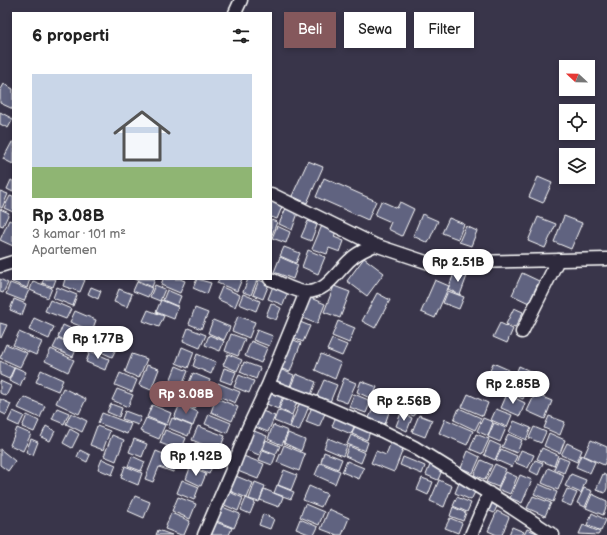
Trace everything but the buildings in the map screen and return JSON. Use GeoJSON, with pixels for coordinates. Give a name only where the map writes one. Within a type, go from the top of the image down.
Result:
{"type":"FeatureCollection","features":[{"type":"Feature","properties":{"kind":"street"},"geometry":{"type":"LineString","coordinates":[[235,12],[241,0]]}},
{"type":"Feature","properties":{"kind":"street"},"geometry":{"type":"LineString","coordinates":[[272,194],[375,245],[429,263],[607,259]]}},
{"type":"Feature","properties":{"kind":"street"},"geometry":{"type":"LineString","coordinates":[[272,280],[296,290],[306,292],[318,290],[330,283],[353,256],[375,245]]}},
{"type":"Feature","properties":{"kind":"street"},"geometry":{"type":"LineString","coordinates":[[522,332],[558,260]]}},
{"type":"Feature","properties":{"kind":"street"},"geometry":{"type":"LineString","coordinates":[[0,266],[12,262]]}},
{"type":"Feature","properties":{"kind":"street"},"geometry":{"type":"LineString","coordinates":[[204,535],[306,292]]}},
{"type":"Feature","properties":{"kind":"street"},"geometry":{"type":"LineString","coordinates":[[268,385],[319,404],[382,431],[421,451],[553,535]]}},
{"type":"Feature","properties":{"kind":"street"},"geometry":{"type":"LineString","coordinates":[[471,535],[489,493]]}}]}
